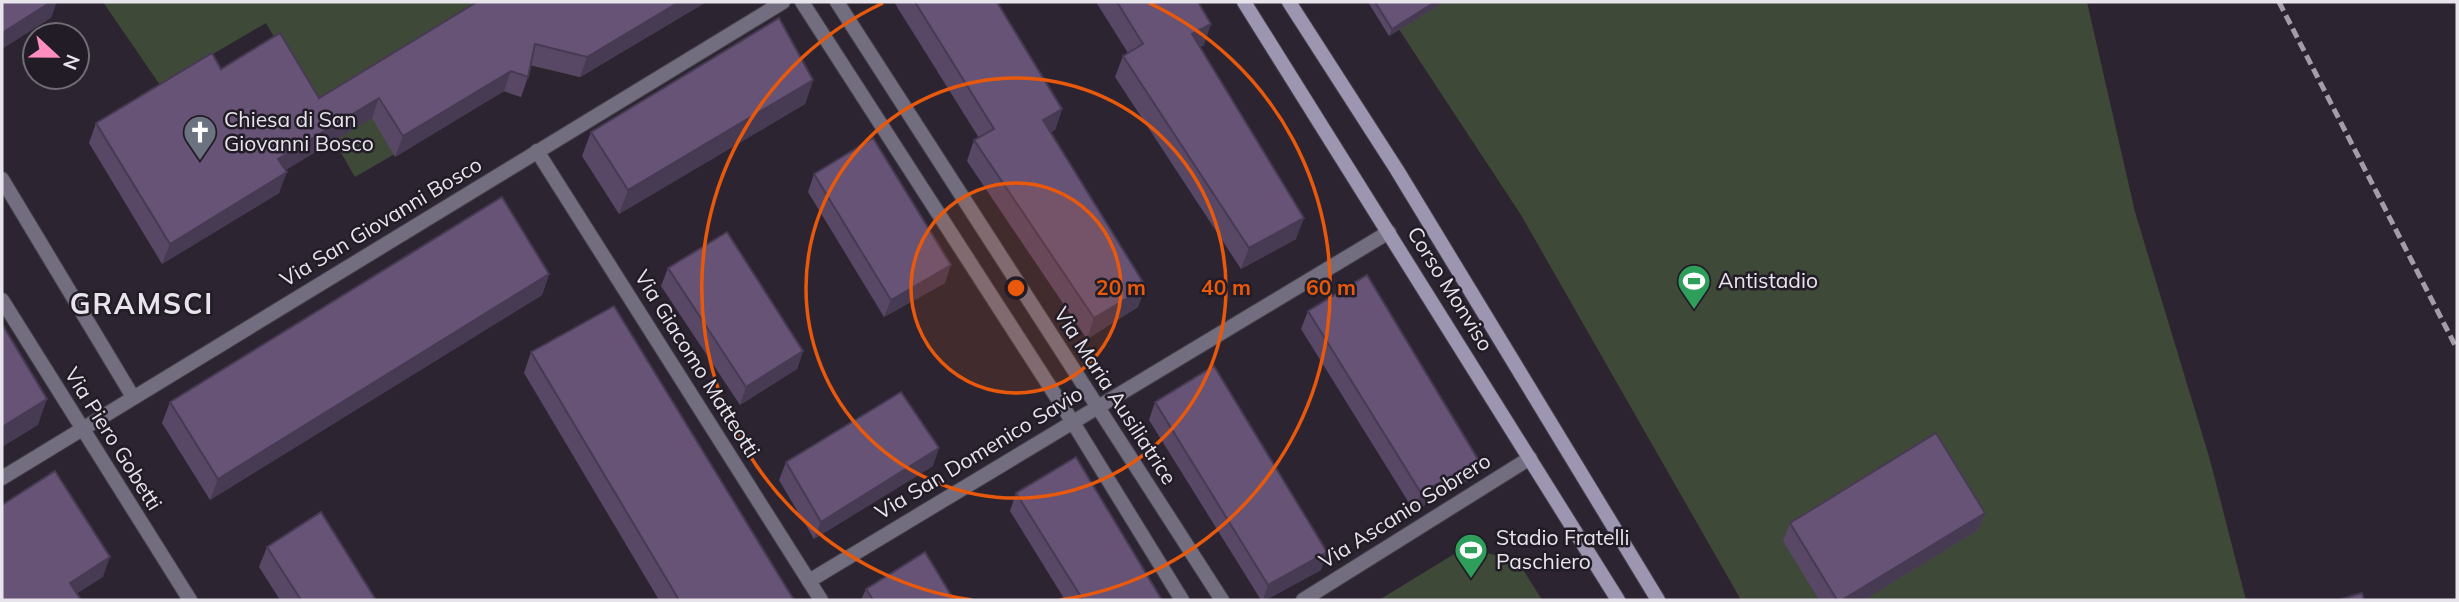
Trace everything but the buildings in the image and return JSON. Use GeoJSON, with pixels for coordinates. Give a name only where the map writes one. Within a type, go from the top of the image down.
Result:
{"type":"FeatureCollection","features":[{"type":"Feature","properties":{"kind":"main road","name":"Corso Monviso"},"geometry":{"type":"LineString","coordinates":[[1244,2],[1618,600]]}},
{"type":"Feature","properties":{"kind":"main road","name":"Corso Monviso"},"geometry":{"type":"LineString","coordinates":[[1289,2],[1397,170],[1658,600]]}},
{"type":"Feature","properties":{"kind":"street","name":"Via San Giovanni Bosco"},"geometry":{"type":"LineString","coordinates":[[2,478],[783,2]]}},
{"type":"Feature","properties":{"kind":"street"},"geometry":{"type":"LineString","coordinates":[[802,2],[1072,421],[1182,600]]}},
{"type":"Feature","properties":{"kind":"street","name":"Via Maria Ausiliatrice"},"geometry":{"type":"LineString","coordinates":[[837,2],[1222,600]]}},
{"type":"Feature","properties":{"kind":"street","name":"Via Giacomo Matteotti"},"geometry":{"type":"LineString","coordinates":[[537,151],[821,600]]}},
{"type":"Feature","properties":{"kind":"street","name":"Via Piero Gobetti"},"geometry":{"type":"LineString","coordinates":[[2,179],[133,397]]}},
{"type":"Feature","properties":{"kind":"street","name":"Via San Domenico Savio"},"geometry":{"type":"LineString","coordinates":[[809,581],[1389,232]]}},
{"type":"Feature","properties":{"kind":"street","name":"Via Piero Gobetti"},"geometry":{"type":"LineString","coordinates":[[2,300],[190,600]]}},
{"type":"Feature","properties":{"kind":"street","name":"Via Ascanio Sobrero"},"geometry":{"type":"LineString","coordinates":[[1303,600],[1530,458]]}},
{"type":"Feature","properties":{"kind":"green space"},"geometry":{"type":"Polygon","coordinates":[[[103,2],[706,2],[580,77],[528,65],[521,97],[503,91],[355,177],[266,23],[160,85],[103,2]]]}},
{"type":"Feature","properties":{"kind":"green space"},"geometry":{"type":"Polygon","coordinates":[[[1381,2],[2087,2],[2135,212],[2210,460],[2246,600],[1741,600],[1521,215],[1381,2]]]}},
{"type":"Feature","properties":{"kind":"green space","name":"Stadio Fratelli Paschiero"},"geometry":{"type":"Polygon","coordinates":[[[1464,548],[1517,560],[1542,600],[1379,600],[1464,548]]]}},
{"type":"Feature","properties":{"kind":"railway"},"geometry":{"type":"LineString","coordinates":[[2279,2],[2457,349]]}},
{"type":"Feature","properties":{"kind":"place","name":"Chiesa di San Giovanni Bosco"},"geometry":{"type":"Point","coordinates":[200,162]}},
{"type":"Feature","properties":{"kind":"place","name":"Antistadio"},"geometry":{"type":"Point","coordinates":[1694,311]}},
{"type":"Feature","properties":{"kind":"place","name":"Stadio Fratelli Paschiero"},"geometry":{"type":"Point","coordinates":[1471,580]}},
{"type":"Feature","properties":{"kind":"district","name":"GRAMSCI"},"geometry":{"type":"Point","coordinates":[142,304]}}]}
